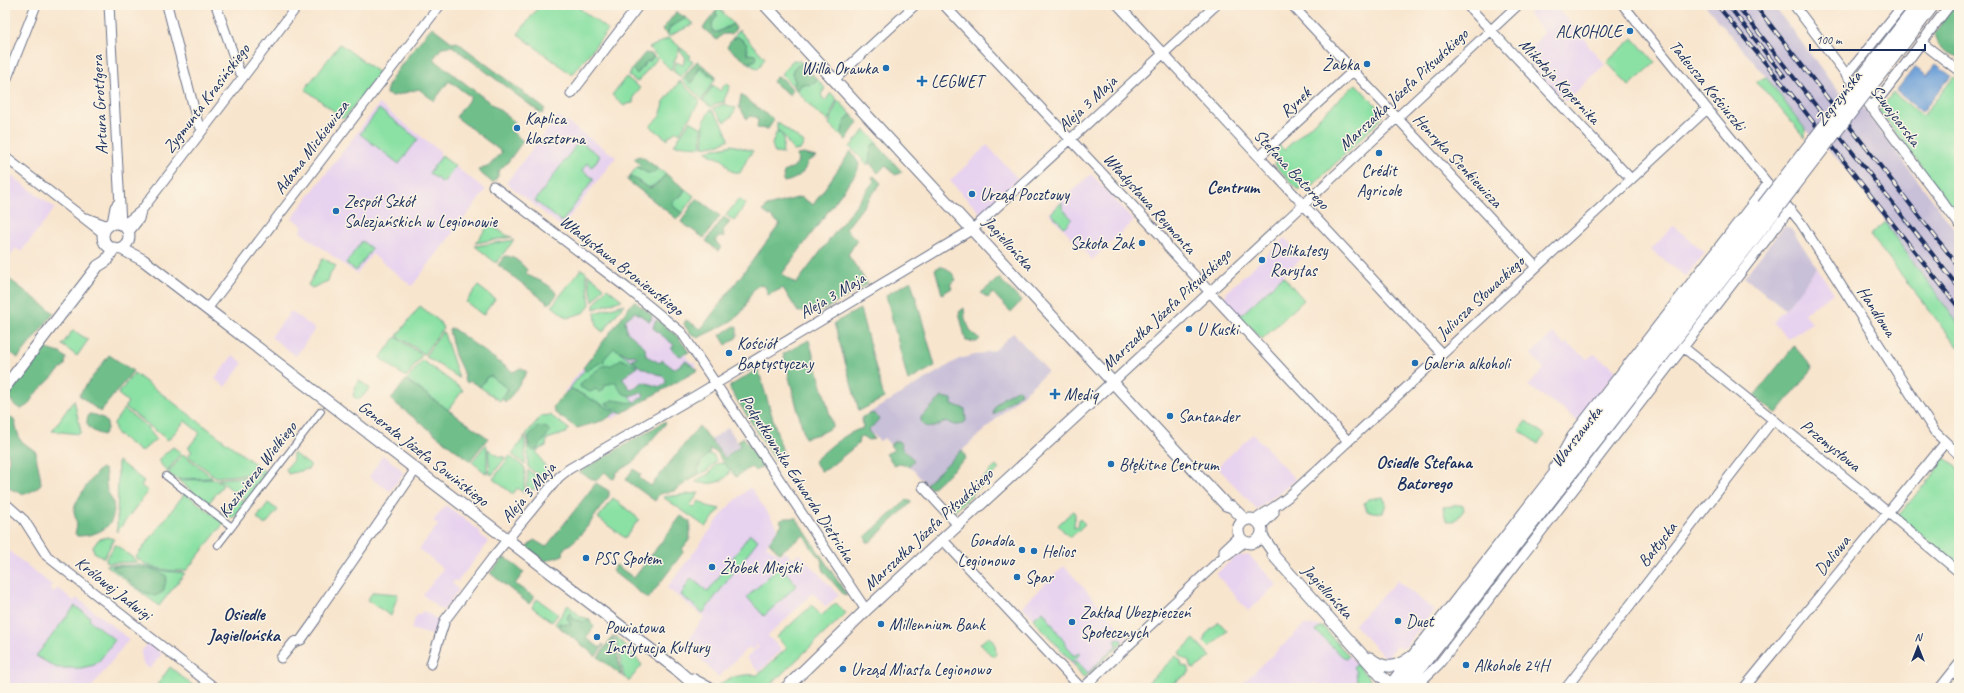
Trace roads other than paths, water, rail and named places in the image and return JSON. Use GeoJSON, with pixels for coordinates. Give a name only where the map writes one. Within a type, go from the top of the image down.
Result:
{"type":"FeatureCollection","features":[{"type":"Feature","properties":{"kind":"main road","name":"Zegrzyńska"},"geometry":{"type":"LineString","coordinates":[[1768,209],[1928,5]]}},
{"type":"Feature","properties":{"kind":"main road","name":"Warszawska"},"geometry":{"type":"LineString","coordinates":[[1401,686],[1417,653],[1549,491],[1768,209]]}},
{"type":"Feature","properties":{"kind":"main road","name":"Warszawska"},"geometry":{"type":"LineString","coordinates":[[1401,686],[1466,606],[1549,491]]}},
{"type":"Feature","properties":{"kind":"street"},"geometry":{"type":"LineString","coordinates":[[5,83],[36,5]]}},
{"type":"Feature","properties":{"kind":"street","name":"Artura Grottgera"},"geometry":{"type":"LineString","coordinates":[[109,5],[119,202],[121,207],[116,235]]}},
{"type":"Feature","properties":{"kind":"street"},"geometry":{"type":"LineString","coordinates":[[167,5],[198,124],[203,129]]}},
{"type":"Feature","properties":{"kind":"street"},"geometry":{"type":"LineString","coordinates":[[216,5],[239,71],[244,76]]}},
{"type":"Feature","properties":{"kind":"street","name":"Zygmunta Krasińskiego"},"geometry":{"type":"LineString","coordinates":[[5,387],[98,266],[106,261],[116,235],[139,219],[141,211],[298,5]]}},
{"type":"Feature","properties":{"kind":"street","name":"Adama Mickiewicza"},"geometry":{"type":"LineString","coordinates":[[207,309],[440,5]]}},
{"type":"Feature","properties":{"kind":"street"},"geometry":{"type":"LineString","coordinates":[[571,94],[639,5]]}},
{"type":"Feature","properties":{"kind":"street","name":"Jagiellońska"},"geometry":{"type":"LineString","coordinates":[[765,5],[1226,505],[1232,506],[1250,531],[1273,552],[1273,555],[1381,676],[1401,686]]}},
{"type":"Feature","properties":{"kind":"street"},"geometry":{"type":"LineString","coordinates":[[834,80],[915,5]]}},
{"type":"Feature","properties":{"kind":"street","name":"Władysława Reymonta"},"geometry":{"type":"LineString","coordinates":[[944,5],[1070,140],[1080,148],[1166,241],[1168,247],[1209,292],[1348,441]]}},
{"type":"Feature","properties":{"kind":"street","name":"Stefana Batorego"},"geometry":{"type":"LineString","coordinates":[[1118,5],[1442,354]]}},
{"type":"Feature","properties":{"kind":"street","name":"Aleja 3 Maja"},"geometry":{"type":"LineString","coordinates":[[431,664],[445,620],[508,539],[559,477],[569,469],[973,229],[1216,5]]}},
{"type":"Feature","properties":{"kind":"street","name":"Henryka Sienkiewicza"},"geometry":{"type":"LineString","coordinates":[[1292,5],[1536,267]]}},
{"type":"Feature","properties":{"kind":"street","name":"Mikołaja Kopernika"},"geometry":{"type":"LineString","coordinates":[[1467,5],[1631,179]]}},
{"type":"Feature","properties":{"kind":"street","name":"Marszałka Józefa Piłsudskiego"},"geometry":{"type":"LineString","coordinates":[[786,688],[942,539],[1518,5]]}},
{"type":"Feature","properties":{"kind":"street","name":"Tadeusza Kościuszki"},"geometry":{"type":"LineString","coordinates":[[1623,5],[1767,185]]}},
{"type":"Feature","properties":{"kind":"street","name":"Szwajcarska"},"geometry":{"type":"LineString","coordinates":[[1794,5],[1959,224]]}},
{"type":"Feature","properties":{"kind":"street"},"geometry":{"type":"LineString","coordinates":[[1846,75],[1903,5]]}},
{"type":"Feature","properties":{"kind":"street"},"geometry":{"type":"LineString","coordinates":[[1871,108],[1903,70],[1921,42],[1950,5]]}},
{"type":"Feature","properties":{"kind":"street"},"geometry":{"type":"LineString","coordinates":[[1921,42],[1959,71]]}},
{"type":"Feature","properties":{"kind":"street","name":"Rynek"},"geometry":{"type":"LineString","coordinates":[[1259,157],[1353,71]]}},
{"type":"Feature","properties":{"kind":"street","name":"Juliusza Słowackiego"},"geometry":{"type":"LineString","coordinates":[[1082,688],[1224,556],[1224,550],[1250,531],[1270,508],[1274,508],[1348,441],[1706,110]]}},
{"type":"Feature","properties":{"kind":"street","name":"Generała Józefa Sowińskiego"},"geometry":{"type":"LineString","coordinates":[[5,157],[85,218],[93,219],[116,235],[143,260],[508,539],[683,674],[698,688]]}},
{"type":"Feature","properties":{"kind":"street","name":"Handlowa"},"geometry":{"type":"LineString","coordinates":[[1767,185],[1801,222],[1935,432],[1959,455]]}},
{"type":"Feature","properties":{"kind":"street","name":"Warszawska"},"geometry":{"type":"LineString","coordinates":[[1549,491],[1556,463],[1572,436],[1767,185]]}},
{"type":"Feature","properties":{"kind":"street","name":"Władysława Broniewskiego"},"geometry":{"type":"LineString","coordinates":[[493,186],[673,325],[682,333],[716,383]]}},
{"type":"Feature","properties":{"kind":"street"},"geometry":{"type":"LineString","coordinates":[[1401,686],[1439,664],[1682,347],[1790,209]]}},
{"type":"Feature","properties":{"kind":"street","name":"Przemysłowa"},"geometry":{"type":"LineString","coordinates":[[1682,347],[1874,500],[1958,570]]}},
{"type":"Feature","properties":{"kind":"street","name":"Podpułkownika Edwarda Dietricha"},"geometry":{"type":"LineString","coordinates":[[716,383],[866,610]]}},
{"type":"Feature","properties":{"kind":"street","name":"Kazimierza Wielkiego"},"geometry":{"type":"LineString","coordinates":[[218,545],[321,411]]}},
{"type":"Feature","properties":{"kind":"street","name":"Bałtycka"},"geometry":{"type":"LineString","coordinates":[[1566,688],[1773,420]]}},
{"type":"Feature","properties":{"kind":"street"},"geometry":{"type":"LineString","coordinates":[[1549,491],[1569,483],[1615,436]]}},
{"type":"Feature","properties":{"kind":"street","name":"Daliowa"},"geometry":{"type":"LineString","coordinates":[[1744,688],[1945,443]]}},
{"type":"Feature","properties":{"kind":"street"},"geometry":{"type":"LineString","coordinates":[[281,658],[294,642],[301,640],[316,619],[319,610],[416,469]]}},
{"type":"Feature","properties":{"kind":"street"},"geometry":{"type":"LineString","coordinates":[[166,476],[232,527]]}},
{"type":"Feature","properties":{"kind":"street"},"geometry":{"type":"LineString","coordinates":[[923,487],[958,525]]}},
{"type":"Feature","properties":{"kind":"street","name":"Królowej Jadwigi"},"geometry":{"type":"LineString","coordinates":[[5,503],[24,520],[47,556],[215,688]]}},
{"type":"Feature","properties":{"kind":"street"},"geometry":{"type":"LineString","coordinates":[[942,539],[1082,688]]}},
{"type":"Feature","properties":{"kind":"street"},"geometry":{"type":"LineString","coordinates":[[1439,664],[1466,606]]}},
{"type":"Feature","properties":{"kind":"street","name":"Jagiellońska"},"geometry":{"type":"LineString","coordinates":[[1358,650],[1374,661],[1388,667],[1396,667],[1417,653]]}},
{"type":"Feature","properties":{"kind":"street","name":"Marszałka Józefa Piłsudskiego"},"geometry":{"type":"LineString","coordinates":[[796,688],[820,655]]}},
{"type":"Feature","properties":{"kind":"street"},"geometry":{"type":"LineString","coordinates":[[1940,688],[1959,664]]}},
{"type":"Feature","properties":{"kind":"street","name":"Generała Józefa Sowińskiego"},"geometry":{"type":"LineString","coordinates":[[683,674],[709,688]]}},
{"type":"Feature","properties":{"kind":"water"},"geometry":{"type":"Polygon","coordinates":[[[1936,64],[1951,76],[1922,112],[1896,91],[1915,67],[1927,76],[1936,64]]]}},
{"type":"Feature","properties":{"kind":"railway"},"geometry":{"type":"LineString","coordinates":[[1717,5],[1792,95],[1959,308]]}},
{"type":"Feature","properties":{"kind":"railway"},"geometry":{"type":"LineString","coordinates":[[1728,5],[1784,76]]}},
{"type":"Feature","properties":{"kind":"railway"},"geometry":{"type":"LineString","coordinates":[[1737,5],[1959,288]]}},
{"type":"Feature","properties":{"kind":"railway"},"geometry":{"type":"LineString","coordinates":[[1755,5],[1959,267]]}},
{"type":"Feature","properties":{"kind":"place","name":"ALKOHOLE"},"geometry":{"type":"Point","coordinates":[1630,31]}},
{"type":"Feature","properties":{"kind":"place","name":"Żabka"},"geometry":{"type":"Point","coordinates":[1367,64]}},
{"type":"Feature","properties":{"kind":"place","name":"Willa Orawka"},"geometry":{"type":"Point","coordinates":[886,68]}},
{"type":"Feature","properties":{"kind":"place","name":"LEGWET"},"geometry":{"type":"Point","coordinates":[922,81]}},
{"type":"Feature","properties":{"kind":"place","name":"Kaplica klasztorna"},"geometry":{"type":"Point","coordinates":[517,128]}},
{"type":"Feature","properties":{"kind":"place","name":"Crédit Agricole"},"geometry":{"type":"Point","coordinates":[1379,153]}},
{"type":"Feature","properties":{"kind":"place","name":"Urząd Pocztowy"},"geometry":{"type":"Point","coordinates":[972,194]}},
{"type":"Feature","properties":{"kind":"place","name":"Zespół Szkół Salezjańskich w Legionowie"},"geometry":{"type":"Point","coordinates":[336,211]}},
{"type":"Feature","properties":{"kind":"place","name":"Szkoła Żak"},"geometry":{"type":"Point","coordinates":[1142,243]}},
{"type":"Feature","properties":{"kind":"place","name":"Delikatesy Rarytas"},"geometry":{"type":"Point","coordinates":[1262,260]}},
{"type":"Feature","properties":{"kind":"place","name":"U Kuski"},"geometry":{"type":"Point","coordinates":[1189,329]}},
{"type":"Feature","properties":{"kind":"place","name":"Kościół Baptystyczny"},"geometry":{"type":"Point","coordinates":[729,353]}},
{"type":"Feature","properties":{"kind":"place","name":"Galeria alkoholi"},"geometry":{"type":"Point","coordinates":[1415,363]}},
{"type":"Feature","properties":{"kind":"place","name":"Mediq"},"geometry":{"type":"Point","coordinates":[1055,394]}},
{"type":"Feature","properties":{"kind":"place","name":"Santander"},"geometry":{"type":"Point","coordinates":[1170,416]}},
{"type":"Feature","properties":{"kind":"place","name":"Błękitne Centrum"},"geometry":{"type":"Point","coordinates":[1111,464]}},
{"type":"Feature","properties":{"kind":"place","name":"Gondola Legionowo"},"geometry":{"type":"Point","coordinates":[1022,550]}},
{"type":"Feature","properties":{"kind":"place","name":"Helios"},"geometry":{"type":"Point","coordinates":[1034,551]}},
{"type":"Feature","properties":{"kind":"place","name":"PSS Społem"},"geometry":{"type":"Point","coordinates":[586,558]}},
{"type":"Feature","properties":{"kind":"place","name":"Żłobek Miejski"},"geometry":{"type":"Point","coordinates":[712,567]}},
{"type":"Feature","properties":{"kind":"place","name":"Spar"},"geometry":{"type":"Point","coordinates":[1017,577]}},
{"type":"Feature","properties":{"kind":"place","name":"Duet"},"geometry":{"type":"Point","coordinates":[1398,621]}},
{"type":"Feature","properties":{"kind":"place","name":"Zakład Ubezpieczeń Społecznych"},"geometry":{"type":"Point","coordinates":[1072,622]}},
{"type":"Feature","properties":{"kind":"place","name":"Millennium Bank"},"geometry":{"type":"Point","coordinates":[881,624]}},
{"type":"Feature","properties":{"kind":"place","name":"Powiatowa Instytucja Kultury"},"geometry":{"type":"Point","coordinates":[597,637]}},
{"type":"Feature","properties":{"kind":"place","name":"Alkohole 24H"},"geometry":{"type":"Point","coordinates":[1466,665]}},
{"type":"Feature","properties":{"kind":"place","name":"Urząd Miasta Legionowo"},"geometry":{"type":"Point","coordinates":[843,669]}},
{"type":"Feature","properties":{"kind":"district","name":"Centrum"},"geometry":{"type":"Point","coordinates":[1233,187]}},
{"type":"Feature","properties":{"kind":"district","name":"Osiedle Stefana Batorego"},"geometry":{"type":"Point","coordinates":[1424,472]}},
{"type":"Feature","properties":{"kind":"district","name":"Osiedle Jagiellońska"},"geometry":{"type":"Point","coordinates":[244,624]}}]}
